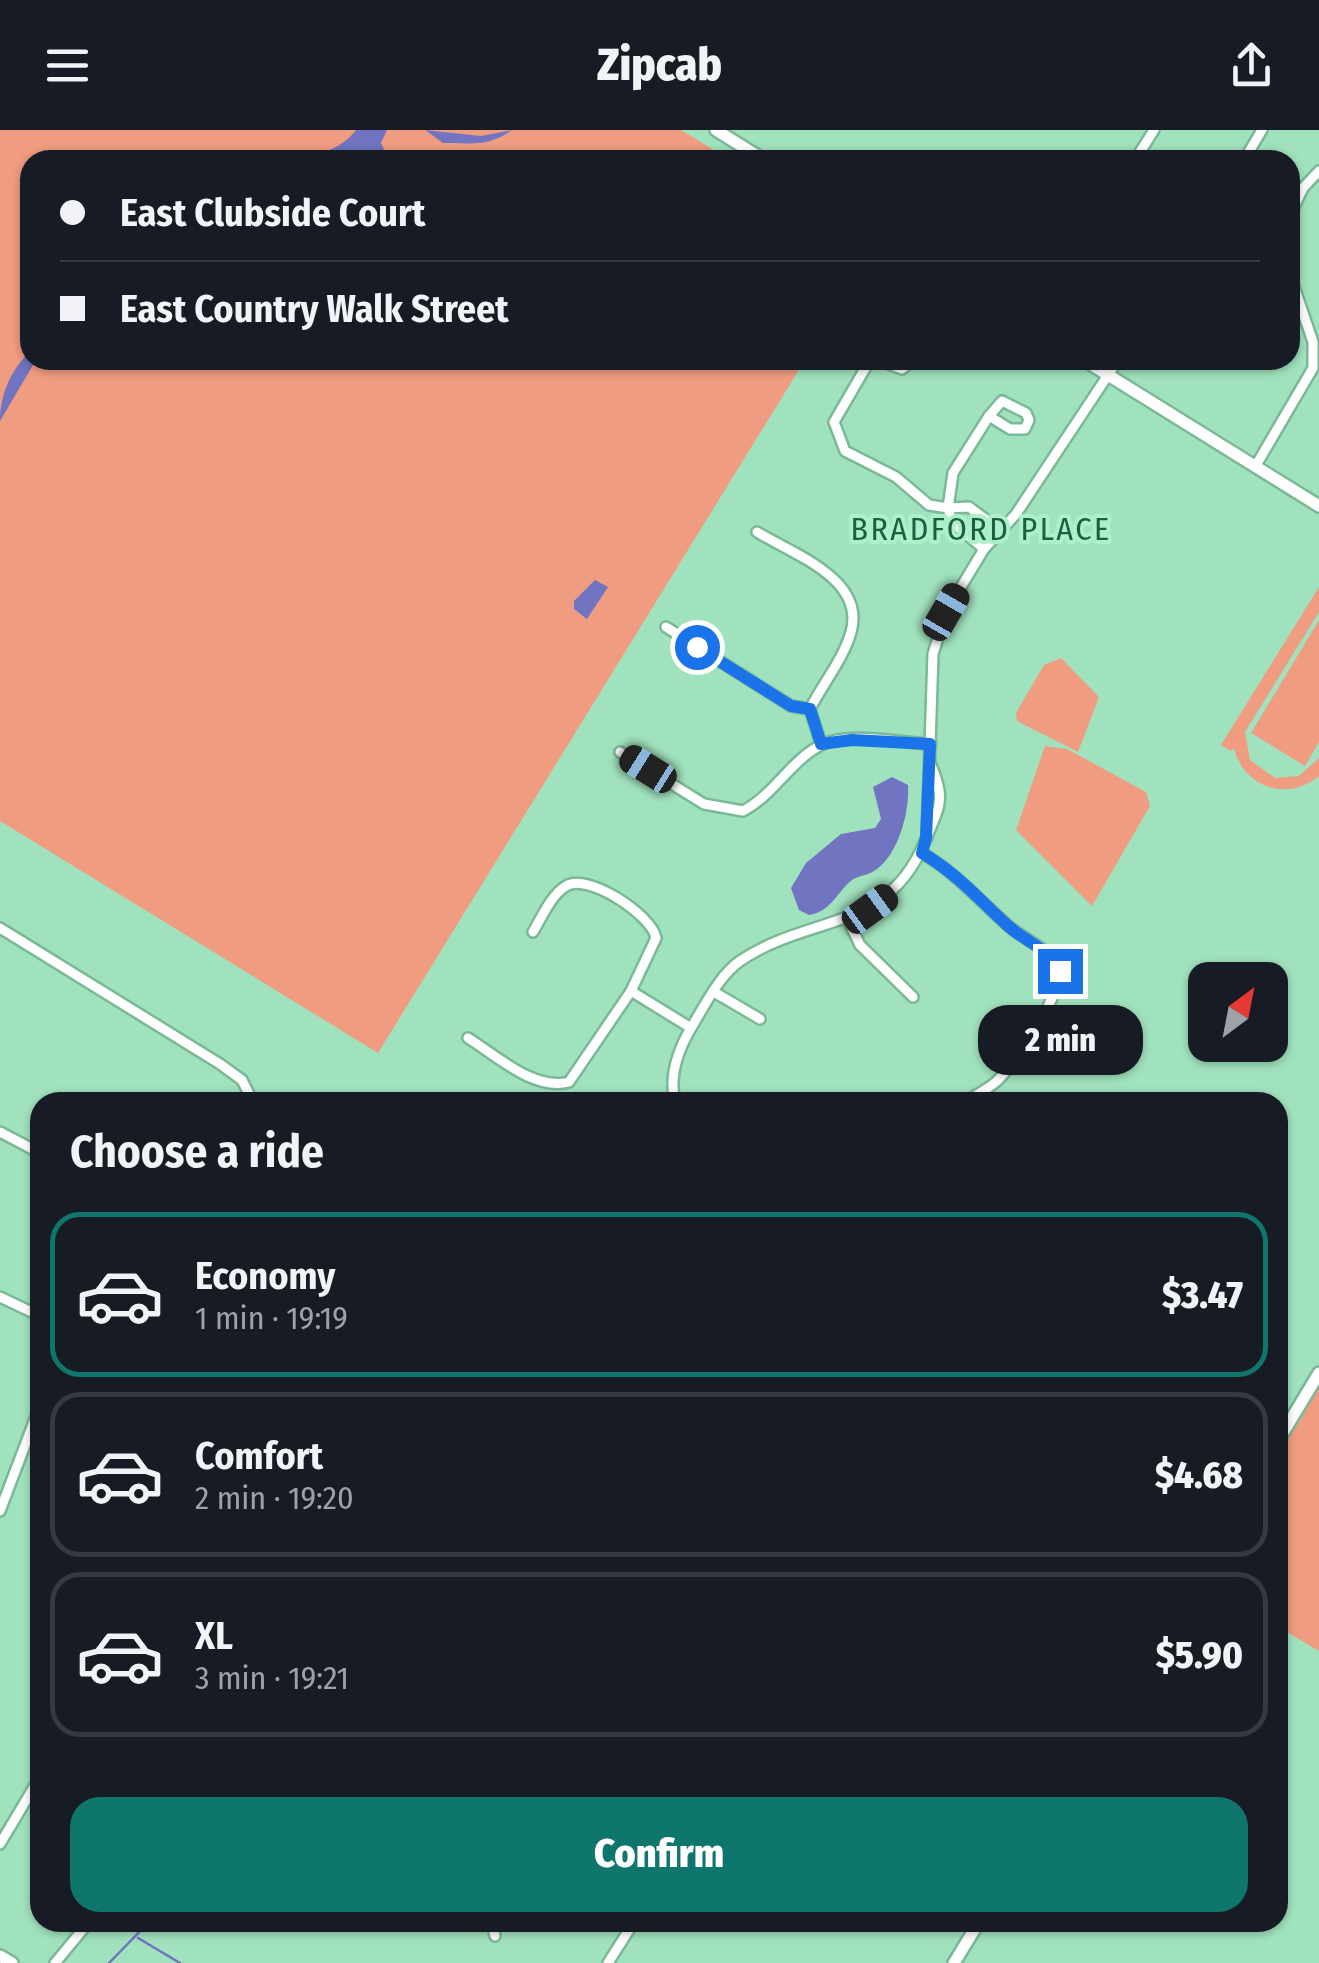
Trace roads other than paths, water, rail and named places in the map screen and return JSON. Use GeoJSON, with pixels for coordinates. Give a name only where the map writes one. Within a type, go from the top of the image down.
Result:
{"type":"FeatureCollection","features":[{"type":"Feature","properties":{"kind":"main road"},"geometry":{"type":"LineString","coordinates":[[716,130],[748,150]]}},
{"type":"Feature","properties":{"kind":"main road"},"geometry":{"type":"LineString","coordinates":[[1100,370],[1319,506]]}},
{"type":"Feature","properties":{"kind":"main road"},"geometry":{"type":"LineString","coordinates":[[1288,1425],[1319,1374]]}},
{"type":"Feature","properties":{"kind":"main road"},"geometry":{"type":"LineString","coordinates":[[954,1963],[973,1932]]}},
{"type":"Feature","properties":{"kind":"main road"},"geometry":{"type":"LineString","coordinates":[[0,1956],[12,1963]]}},
{"type":"Feature","properties":{"kind":"street"},"geometry":{"type":"LineString","coordinates":[[1300,194],[1319,171]]}},
{"type":"Feature","properties":{"kind":"street"},"geometry":{"type":"LineString","coordinates":[[1255,466],[1311,376],[1316,338],[1300,299]]}},
{"type":"Feature","properties":{"kind":"street"},"geometry":{"type":"LineString","coordinates":[[864,370],[834,422],[838,441],[861,463],[896,477],[929,506],[969,507],[1000,530]]}},
{"type":"Feature","properties":{"kind":"street"},"geometry":{"type":"LineString","coordinates":[[674,1092],[673,1071],[691,1028],[735,964],[760,949],[870,909],[897,890],[922,853],[941,810],[930,762],[932,654],[946,612],[984,549],[1111,370]]}},
{"type":"Feature","properties":{"kind":"street"},"geometry":{"type":"LineString","coordinates":[[984,549],[952,522],[948,508],[953,474],[989,416]]}},
{"type":"Feature","properties":{"kind":"street"},"geometry":{"type":"LineString","coordinates":[[757,532],[840,583],[850,598],[854,615],[851,635],[810,709],[821,744]]}},
{"type":"Feature","properties":{"kind":"street"},"geometry":{"type":"LineString","coordinates":[[850,598],[862,594]]}},
{"type":"Feature","properties":{"kind":"street"},"geometry":{"type":"LineString","coordinates":[[666,627],[791,706],[810,709]]}},
{"type":"Feature","properties":{"kind":"street"},"geometry":{"type":"LineString","coordinates":[[620,752],[704,804],[745,817],[821,744],[852,740],[930,744]]}},
{"type":"Feature","properties":{"kind":"street"},"geometry":{"type":"LineString","coordinates":[[926,838],[926,778],[930,762]]}},
{"type":"Feature","properties":{"kind":"street"},"geometry":{"type":"LineString","coordinates":[[922,853],[952,870],[1007,925],[1049,954],[1060,971],[1058,986],[1018,1054],[997,1080],[979,1092]]}},
{"type":"Feature","properties":{"kind":"street"},"geometry":{"type":"LineString","coordinates":[[468,1038],[532,1078],[554,1086],[569,1082],[653,952],[654,930],[645,918],[583,881],[568,883],[533,932]]}},
{"type":"Feature","properties":{"kind":"street"},"geometry":{"type":"LineString","coordinates":[[847,918],[860,945],[913,996]]}},
{"type":"Feature","properties":{"kind":"street"},"geometry":{"type":"LineString","coordinates":[[0,928],[220,1064],[242,1080],[248,1092]]}},
{"type":"Feature","properties":{"kind":"street"},"geometry":{"type":"LineString","coordinates":[[631,990],[691,1028]]}},
{"type":"Feature","properties":{"kind":"street"},"geometry":{"type":"LineString","coordinates":[[714,992],[760,1020]]}},
{"type":"Feature","properties":{"kind":"street"},"geometry":{"type":"LineString","coordinates":[[0,1132],[30,1148]]}},
{"type":"Feature","properties":{"kind":"street"},"geometry":{"type":"LineString","coordinates":[[0,1297],[30,1311]]}},
{"type":"Feature","properties":{"kind":"street"},"geometry":{"type":"LineString","coordinates":[[0,1511],[30,1432]]}},
{"type":"Feature","properties":{"kind":"street"},"geometry":{"type":"LineString","coordinates":[[0,1844],[30,1794]]}},
{"type":"Feature","properties":{"kind":"street"},"geometry":{"type":"LineString","coordinates":[[55,1963],[81,1932]]}},
{"type":"Feature","properties":{"kind":"street"},"geometry":{"type":"LineString","coordinates":[[494,1932],[495,1936]]}},
{"type":"Feature","properties":{"kind":"street"},"geometry":{"type":"LineString","coordinates":[[608,1963],[628,1932]]}},
{"type":"Feature","properties":{"kind":"water"},"geometry":{"type":"Polygon","coordinates":[[[356,130],[387,130],[381,143],[384,150],[329,150],[356,130]]]}},
{"type":"Feature","properties":{"kind":"water"},"geometry":{"type":"Polygon","coordinates":[[[425,130],[481,136],[512,130],[487,142],[443,143],[425,130]]]}},
{"type":"Feature","properties":{"kind":"water"},"geometry":{"type":"Polygon","coordinates":[[[20,363],[20,370],[30,370],[0,421],[2,402],[20,363]]]}},
{"type":"Feature","properties":{"kind":"water"},"geometry":{"type":"Polygon","coordinates":[[[595,580],[608,587],[587,619],[574,609],[574,601],[595,580]]]}},
{"type":"Feature","properties":{"kind":"water"},"geometry":{"type":"Polygon","coordinates":[[[892,777],[908,785],[908,796],[901,832],[890,855],[874,871],[852,880],[823,910],[809,915],[799,910],[791,888],[806,863],[841,834],[875,828],[881,819],[873,787],[892,777]]]}},
{"type":"Feature","properties":{"kind":"waterway"},"geometry":{"type":"LineString","coordinates":[[109,1963],[139,1932]]}},
{"type":"Feature","properties":{"kind":"waterway"},"geometry":{"type":"LineString","coordinates":[[138,1938],[180,1963]]}},
{"type":"Feature","properties":{"kind":"district","name":"BRADFORD PLACE"},"geometry":{"type":"Point","coordinates":[981,529]}}]}
